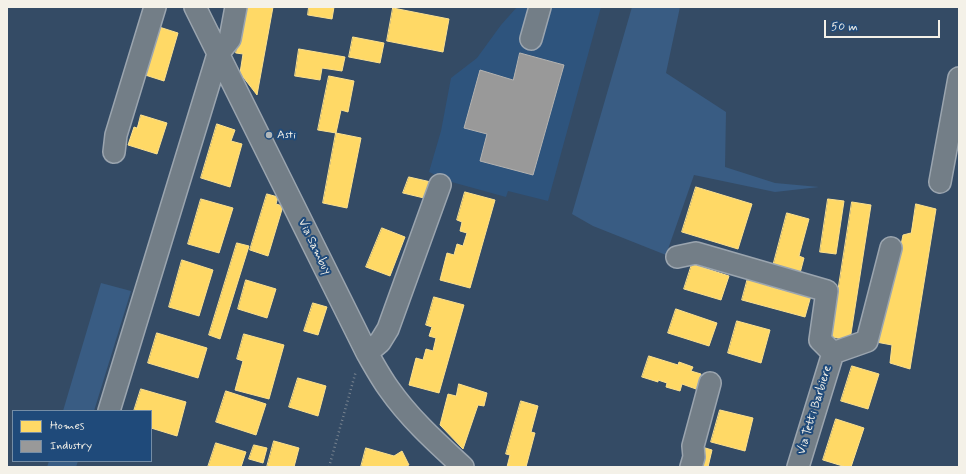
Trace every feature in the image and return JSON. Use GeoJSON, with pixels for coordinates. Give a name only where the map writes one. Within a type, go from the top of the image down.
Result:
{"type":"FeatureCollection","features":[{"type":"Feature","properties":{"kind":"street"},"geometry":{"type":"LineString","coordinates":[[114,152],[116,135],[155,7]]}},
{"type":"Feature","properties":{"kind":"street","name":"Via Sambuy"},"geometry":{"type":"LineString","coordinates":[[195,7],[368,354],[389,389],[403,407],[425,431],[463,467]]}},
{"type":"Feature","properties":{"kind":"street"},"geometry":{"type":"LineString","coordinates":[[109,410],[218,54],[230,40],[236,7]]}},
{"type":"Feature","properties":{"kind":"street"},"geometry":{"type":"LineString","coordinates":[[531,39],[540,7]]}},
{"type":"Feature","properties":{"kind":"street"},"geometry":{"type":"LineString","coordinates":[[940,182],[959,78]]}},
{"type":"Feature","properties":{"kind":"street"},"geometry":{"type":"LineString","coordinates":[[368,354],[380,342],[388,329],[440,185]]}},
{"type":"Feature","properties":{"kind":"street"},"geometry":{"type":"LineString","coordinates":[[677,257],[696,253],[827,291],[820,340],[833,353],[866,340],[891,248]]}},
{"type":"Feature","properties":{"kind":"street","name":"Via Tetti Barbiere"},"geometry":{"type":"LineString","coordinates":[[798,467],[833,353]]}},
{"type":"Feature","properties":{"kind":"street"},"geometry":{"type":"LineString","coordinates":[[691,467],[694,457],[692,446],[710,383]]}},
{"type":"Feature","properties":{"kind":"path"},"geometry":{"type":"LineString","coordinates":[[329,467],[354,376],[358,367],[368,354]]}},
{"type":"Feature","properties":{"kind":"shaded area"},"geometry":{"type":"Polygon","coordinates":[[[517,7],[601,7],[548,201],[508,191],[506,197],[448,181],[429,172],[441,131],[451,78],[477,58],[501,25],[517,7]]]}},
{"type":"Feature","properties":{"kind":"shaded area"},"geometry":{"type":"Polygon","coordinates":[[[632,7],[680,7],[666,73],[726,112],[725,167],[775,183],[819,187],[775,192],[694,175],[666,255],[593,226],[572,214],[632,7]]]}},
{"type":"Feature","properties":{"kind":"shaded area"},"geometry":{"type":"Polygon","coordinates":[[[101,283],[131,291],[94,410],[63,410],[101,283]]]}},
{"type":"Feature","properties":{"kind":"shaded area"},"geometry":{"type":"Polygon","coordinates":[[[49,462],[78,462],[76,467],[47,467],[49,462]]]}},
{"type":"Feature","properties":{"kind":"building: Homes"},"geometry":{"type":"Polygon","coordinates":[[[243,7],[273,7],[257,95],[240,73],[243,54],[236,53],[243,7]]]}},
{"type":"Feature","properties":{"kind":"building: Homes"},"geometry":{"type":"Polygon","coordinates":[[[309,7],[334,7],[332,19],[308,15],[309,7]]]}},
{"type":"Feature","properties":{"kind":"building: Homes"},"geometry":{"type":"Polygon","coordinates":[[[393,8],[449,19],[443,52],[387,41],[393,8]]]}},
{"type":"Feature","properties":{"kind":"building: Homes"},"geometry":{"type":"Polygon","coordinates":[[[156,26],[178,33],[164,81],[142,74],[156,26]]]}},
{"type":"Feature","properties":{"kind":"building: Homes"},"geometry":{"type":"Polygon","coordinates":[[[353,37],[384,43],[380,63],[349,57],[353,37]]]}},
{"type":"Feature","properties":{"kind":"building: Homes"},"geometry":{"type":"Polygon","coordinates":[[[299,49],[345,57],[342,71],[322,68],[320,80],[295,76],[299,49]]]}},
{"type":"Feature","properties":{"kind":"building: Homes"},"geometry":{"type":"Polygon","coordinates":[[[329,76],[354,81],[348,112],[341,110],[336,133],[318,130],[329,76]]]}},
{"type":"Feature","properties":{"kind":"building: Homes"},"geometry":{"type":"Polygon","coordinates":[[[141,115],[167,123],[157,154],[128,145],[134,127],[137,128],[141,115]]]}},
{"type":"Feature","properties":{"kind":"building: Homes"},"geometry":{"type":"Polygon","coordinates":[[[217,124],[235,130],[231,141],[242,144],[230,187],[201,178],[217,124]]]}},
{"type":"Feature","properties":{"kind":"building: Homes"},"geometry":{"type":"Polygon","coordinates":[[[336,133],[361,138],[347,208],[323,203],[336,133]]]}},
{"type":"Feature","properties":{"kind":"building: Homes"},"geometry":{"type":"Polygon","coordinates":[[[409,177],[431,182],[424,198],[403,193],[409,177]]]}},
{"type":"Feature","properties":{"kind":"building: Homes"},"geometry":{"type":"Polygon","coordinates":[[[696,187],[752,204],[738,249],[682,232],[696,187]]]}},
{"type":"Feature","properties":{"kind":"building: Homes"},"geometry":{"type":"Polygon","coordinates":[[[465,192],[495,200],[470,288],[440,280],[447,253],[454,255],[457,244],[463,246],[467,233],[460,231],[462,222],[457,220],[465,192]]]}},
{"type":"Feature","properties":{"kind":"building: Homes"},"geometry":{"type":"Polygon","coordinates":[[[267,194],[278,197],[276,204],[283,206],[268,256],[250,250],[267,194]]]}},
{"type":"Feature","properties":{"kind":"building: Homes"},"geometry":{"type":"Polygon","coordinates":[[[201,199],[233,208],[219,253],[188,244],[201,199]]]}},
{"type":"Feature","properties":{"kind":"building: Homes"},"geometry":{"type":"Polygon","coordinates":[[[828,199],[844,201],[836,254],[820,252],[828,199]]]}},
{"type":"Feature","properties":{"kind":"building: Homes"},"geometry":{"type":"Polygon","coordinates":[[[852,202],[871,205],[850,340],[831,337],[852,202]]]}},
{"type":"Feature","properties":{"kind":"building: Homes"},"geometry":{"type":"Polygon","coordinates":[[[916,204],[936,209],[910,369],[890,363],[892,345],[876,342],[885,287],[892,289],[903,235],[911,233],[916,204]]]}},
{"type":"Feature","properties":{"kind":"building: Homes"},"geometry":{"type":"Polygon","coordinates":[[[787,213],[809,219],[799,256],[804,258],[799,277],[772,270],[787,213]]]}},
{"type":"Feature","properties":{"kind":"building: Homes"},"geometry":{"type":"Polygon","coordinates":[[[382,228],[405,237],[390,276],[366,267],[382,228]]]}},
{"type":"Feature","properties":{"kind":"building: Homes"},"geometry":{"type":"Polygon","coordinates":[[[237,243],[249,246],[220,339],[209,335],[237,243]]]}},
{"type":"Feature","properties":{"kind":"building: Homes"},"geometry":{"type":"Polygon","coordinates":[[[182,260],[213,270],[199,316],[169,307],[182,260]]]}},
{"type":"Feature","properties":{"kind":"building: Homes"},"geometry":{"type":"Polygon","coordinates":[[[692,264],[729,276],[721,300],[684,289],[692,264]]]}},
{"type":"Feature","properties":{"kind":"building: Homes"},"geometry":{"type":"Polygon","coordinates":[[[749,274],[769,280],[767,286],[789,292],[791,286],[812,292],[805,317],[742,300],[749,274]]]}},
{"type":"Feature","properties":{"kind":"building: Homes"},"geometry":{"type":"Polygon","coordinates":[[[246,280],[276,289],[267,318],[238,309],[246,280]]]}},
{"type":"Feature","properties":{"kind":"building: Homes"},"geometry":{"type":"Polygon","coordinates":[[[434,297],[464,305],[439,393],[409,385],[416,358],[423,360],[426,349],[433,351],[436,338],[429,336],[432,327],[426,325],[434,297]]]}},
{"type":"Feature","properties":{"kind":"building: Homes"},"geometry":{"type":"Polygon","coordinates":[[[313,303],[327,307],[318,335],[304,331],[313,303]]]}},
{"type":"Feature","properties":{"kind":"building: Homes"},"geometry":{"type":"Polygon","coordinates":[[[676,309],[717,323],[709,346],[668,333],[676,309]]]}},
{"type":"Feature","properties":{"kind":"building: Homes"},"geometry":{"type":"Polygon","coordinates":[[[737,321],[770,330],[761,363],[728,353],[737,321]]]}},
{"type":"Feature","properties":{"kind":"building: Homes"},"geometry":{"type":"Polygon","coordinates":[[[157,333],[207,348],[198,378],[148,363],[157,333]]]}},
{"type":"Feature","properties":{"kind":"building: Homes"},"geometry":{"type":"Polygon","coordinates":[[[244,334],[284,345],[269,399],[235,390],[243,361],[237,359],[244,334]]]}},
{"type":"Feature","properties":{"kind":"building: Homes"},"geometry":{"type":"Polygon","coordinates":[[[649,356],[678,365],[679,362],[693,367],[691,371],[701,374],[696,389],[682,384],[680,391],[666,387],[667,383],[642,377],[649,356]]]}},
{"type":"Feature","properties":{"kind":"building: Homes"},"geometry":{"type":"Polygon","coordinates":[[[852,366],[879,374],[868,409],[841,401],[852,366]]]}},
{"type":"Feature","properties":{"kind":"building: Homes"},"geometry":{"type":"Polygon","coordinates":[[[298,378],[326,386],[318,416],[289,407],[298,378]]]}},
{"type":"Feature","properties":{"kind":"building: Homes"},"geometry":{"type":"Polygon","coordinates":[[[459,384],[487,393],[484,406],[478,405],[463,449],[440,425],[448,394],[456,396],[459,384]]]}},
{"type":"Feature","properties":{"kind":"building: Homes"},"geometry":{"type":"Polygon","coordinates":[[[141,389],[186,402],[177,436],[152,428],[152,410],[134,410],[141,389]]]}},
{"type":"Feature","properties":{"kind":"building: Homes"},"geometry":{"type":"Polygon","coordinates":[[[226,391],[266,404],[256,435],[216,422],[226,391]]]}},
{"type":"Feature","properties":{"kind":"building: Homes"},"geometry":{"type":"Polygon","coordinates":[[[521,401],[538,406],[531,432],[535,433],[526,467],[507,467],[510,455],[506,454],[521,401]]]}},
{"type":"Feature","properties":{"kind":"building: Homes"},"geometry":{"type":"Polygon","coordinates":[[[720,410],[753,418],[745,451],[711,442],[720,410]]]}},
{"type":"Feature","properties":{"kind":"building: Homes"},"geometry":{"type":"Polygon","coordinates":[[[836,419],[864,428],[851,467],[846,467],[823,460],[836,419]]]}},
{"type":"Feature","properties":{"kind":"building: Homes"},"geometry":{"type":"Polygon","coordinates":[[[274,441],[299,448],[294,467],[267,467],[274,441]]]}},
{"type":"Feature","properties":{"kind":"building: Homes"},"geometry":{"type":"Polygon","coordinates":[[[216,443],[246,452],[241,467],[208,467],[216,443]]]}},
{"type":"Feature","properties":{"kind":"building: Homes"},"geometry":{"type":"Polygon","coordinates":[[[254,445],[267,448],[263,463],[249,459],[254,445]]]}},
{"type":"Feature","properties":{"kind":"building: Homes"},"geometry":{"type":"Polygon","coordinates":[[[702,447],[712,450],[708,467],[697,467],[702,447]]]}},
{"type":"Feature","properties":{"kind":"building: Homes"},"geometry":{"type":"Polygon","coordinates":[[[366,448],[394,456],[402,451],[409,465],[404,467],[361,467],[366,448]]]}},
{"type":"Feature","properties":{"kind":"building: Industry"},"geometry":{"type":"Polygon","coordinates":[[[520,53],[564,65],[533,175],[480,161],[487,134],[464,128],[480,70],[513,80],[520,53]]]}},
{"type":"Feature","properties":{"kind":"place","name":"Asti"},"geometry":{"type":"Point","coordinates":[269,135]}}]}
